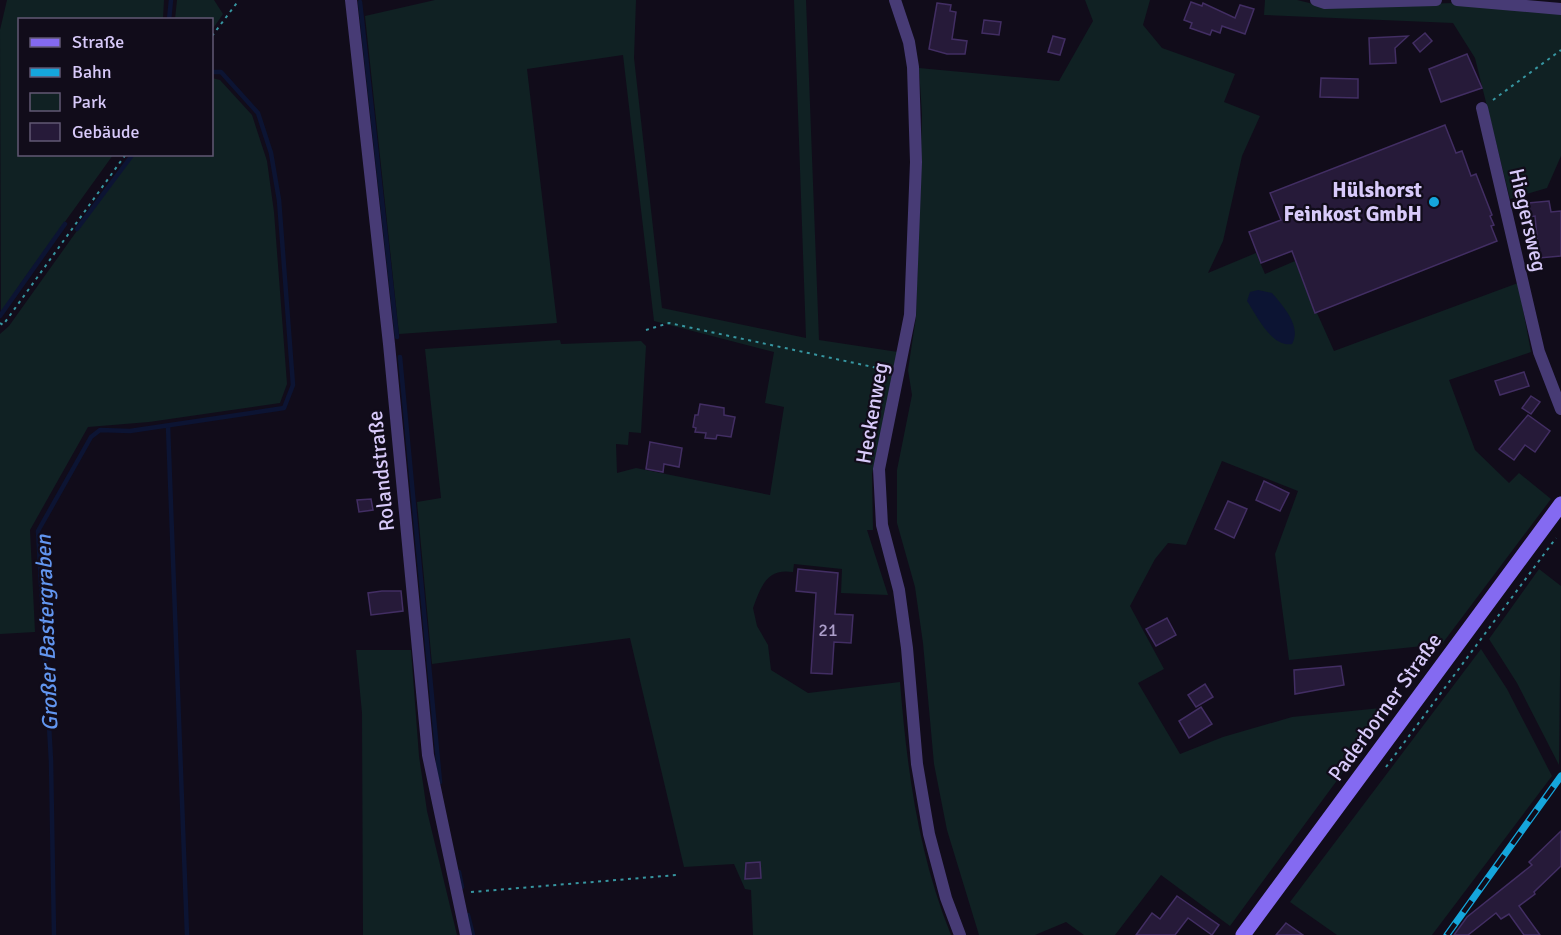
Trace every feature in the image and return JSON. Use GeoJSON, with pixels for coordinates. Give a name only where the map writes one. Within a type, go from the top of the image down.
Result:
{"type":"FeatureCollection","features":[{"type":"Feature","properties":{"kind":"main road","name":"Paderborner Straße"},"geometry":{"type":"LineString","coordinates":[[1243,935],[1561,504]]}},
{"type":"Feature","properties":{"kind":"street","name":"Rolandstraße"},"geometry":{"type":"LineString","coordinates":[[351,0],[390,356],[428,754],[466,935]]}},
{"type":"Feature","properties":{"kind":"street","name":"Heckenweg"},"geometry":{"type":"LineString","coordinates":[[895,0],[909,42],[917,116],[910,315],[879,469],[882,525],[899,590],[907,648],[917,764],[929,834],[946,898],[960,935]]}},
{"type":"Feature","properties":{"kind":"street"},"geometry":{"type":"LineString","coordinates":[[1316,0],[1325,3],[1436,0]]}},
{"type":"Feature","properties":{"kind":"street"},"geometry":{"type":"LineString","coordinates":[[1457,0],[1561,9]]}},
{"type":"Feature","properties":{"kind":"street","name":"Hiegersweg"},"geometry":{"type":"LineString","coordinates":[[1482,108],[1539,351],[1561,409]]}},
{"type":"Feature","properties":{"kind":"path"},"geometry":{"type":"LineString","coordinates":[[213,35],[239,0]]}},
{"type":"Feature","properties":{"kind":"path"},"geometry":{"type":"LineString","coordinates":[[1482,108],[1561,50]]}},
{"type":"Feature","properties":{"kind":"path"},"geometry":{"type":"LineString","coordinates":[[0,323],[3,324],[125,156]]}},
{"type":"Feature","properties":{"kind":"path"},"geometry":{"type":"LineString","coordinates":[[646,330],[669,323],[899,373]]}},
{"type":"Feature","properties":{"kind":"path"},"geometry":{"type":"LineString","coordinates":[[456,893],[678,875]]}},
{"type":"Feature","properties":{"kind":"green space"},"geometry":{"type":"Polygon","coordinates":[[[7,0],[164,0],[163,18],[18,18],[18,156],[112,156],[18,287],[1,317],[0,30],[7,0]]]}},
{"type":"Feature","properties":{"kind":"green space"},"geometry":{"type":"Polygon","coordinates":[[[177,0],[214,0],[223,14],[213,29],[213,18],[175,18],[177,0]]]}},
{"type":"Feature","properties":{"kind":"green space"},"geometry":{"type":"Polygon","coordinates":[[[435,0],[636,0],[634,58],[662,308],[806,338],[794,0],[806,0],[819,340],[898,352],[872,474],[873,530],[867,530],[888,595],[841,593],[842,569],[794,564],[793,572],[777,573],[766,580],[753,608],[757,626],[768,645],[771,670],[808,693],[900,682],[906,747],[922,842],[951,935],[753,935],[751,890],[745,889],[734,864],[684,867],[630,638],[432,664],[417,502],[441,498],[425,349],[560,340],[561,344],[641,341],[646,346],[641,433],[629,432],[628,445],[616,444],[617,473],[636,468],[770,495],[784,407],[765,403],[774,352],[654,321],[623,55],[527,69],[557,323],[399,334],[365,16],[435,0]]]}},
{"type":"Feature","properties":{"kind":"green space"},"geometry":{"type":"Polygon","coordinates":[[[1085,0],[1150,0],[1143,25],[1162,48],[1235,74],[1224,102],[1260,116],[1242,156],[1223,241],[1208,273],[1256,253],[1265,274],[1295,261],[1315,313],[1334,351],[1518,283],[1531,352],[1449,380],[1475,450],[1509,483],[1519,473],[1551,499],[1442,644],[1289,660],[1275,554],[1298,491],[1222,461],[1186,545],[1168,543],[1155,559],[1130,606],[1164,669],[1138,683],[1180,754],[1223,737],[1292,717],[1391,707],[1230,926],[1161,875],[1115,935],[1084,935],[1066,922],[1035,935],[979,935],[947,830],[934,764],[923,643],[915,587],[897,523],[897,470],[912,395],[908,370],[916,317],[922,115],[919,68],[1059,81],[1093,21],[1085,0]]]}},
{"type":"Feature","properties":{"kind":"green space"},"geometry":{"type":"Polygon","coordinates":[[[1265,0],[1297,0],[1326,7],[1453,3],[1561,13],[1561,156],[1547,188],[1510,199],[1475,58],[1453,23],[1264,15],[1265,0]]]}},
{"type":"Feature","properties":{"kind":"green space"},"geometry":{"type":"Polygon","coordinates":[[[213,78],[220,80],[252,115],[267,161],[274,212],[287,384],[280,403],[149,422],[88,427],[30,530],[35,632],[0,634],[0,334],[9,326],[130,156],[213,156],[213,78]]]}},
{"type":"Feature","properties":{"kind":"green space"},"geometry":{"type":"Polygon","coordinates":[[[1539,569],[1561,586],[1559,765],[1517,683],[1489,639],[1539,569]]]}},
{"type":"Feature","properties":{"kind":"green space"},"geometry":{"type":"Polygon","coordinates":[[[1481,649],[1507,689],[1552,776],[1432,935],[1337,935],[1290,902],[1481,649]]]}},
{"type":"Feature","properties":{"kind":"green space"},"geometry":{"type":"Polygon","coordinates":[[[356,650],[411,650],[419,756],[427,811],[457,935],[363,935],[362,713],[356,650]]]}},
{"type":"Feature","properties":{"kind":"water"},"geometry":{"type":"Polygon","coordinates":[[[1258,290],[1272,293],[1286,310],[1295,330],[1292,344],[1278,341],[1255,315],[1247,301],[1250,292],[1258,290]]]}},
{"type":"Feature","properties":{"kind":"building"},"geometry":{"type":"Polygon","coordinates":[[[1191,2],[1202,6],[1203,3],[1235,18],[1240,5],[1254,9],[1245,34],[1222,26],[1220,33],[1212,30],[1210,35],[1190,28],[1192,23],[1184,20],[1191,2]]]}},
{"type":"Feature","properties":{"kind":"building"},"geometry":{"type":"Polygon","coordinates":[[[937,3],[951,5],[950,11],[956,12],[952,39],[967,41],[965,54],[947,54],[929,49],[937,3]]]}},
{"type":"Feature","properties":{"kind":"building"},"geometry":{"type":"Polygon","coordinates":[[[984,20],[1001,22],[999,35],[982,33],[984,20]]]}},
{"type":"Feature","properties":{"kind":"building"},"geometry":{"type":"Polygon","coordinates":[[[1425,33],[1432,41],[1420,52],[1413,43],[1425,33]]]}},
{"type":"Feature","properties":{"kind":"building"},"geometry":{"type":"Polygon","coordinates":[[[1053,36],[1065,39],[1060,55],[1048,52],[1053,36]]]}},
{"type":"Feature","properties":{"kind":"building"},"geometry":{"type":"Polygon","coordinates":[[[1408,36],[1395,48],[1396,63],[1370,64],[1369,38],[1408,36]]]}},
{"type":"Feature","properties":{"kind":"building"},"geometry":{"type":"Polygon","coordinates":[[[1467,54],[1482,88],[1441,102],[1429,69],[1467,54]]]}},
{"type":"Feature","properties":{"kind":"building"},"geometry":{"type":"Polygon","coordinates":[[[1321,78],[1358,79],[1358,98],[1320,97],[1321,78]]]}},
{"type":"Feature","properties":{"kind":"building"},"geometry":{"type":"Polygon","coordinates":[[[1445,125],[1456,153],[1462,151],[1471,176],[1476,174],[1492,215],[1490,216],[1494,225],[1491,226],[1497,241],[1315,313],[1292,251],[1261,263],[1249,232],[1281,220],[1270,193],[1445,125]]]}},
{"type":"Feature","properties":{"kind":"building"},"geometry":{"type":"Polygon","coordinates":[[[1549,201],[1551,212],[1561,211],[1561,256],[1539,258],[1535,216],[1522,218],[1528,203],[1549,201]]]}},
{"type":"Feature","properties":{"kind":"building"},"geometry":{"type":"Polygon","coordinates":[[[1524,372],[1529,386],[1500,395],[1495,381],[1524,372]]]}},
{"type":"Feature","properties":{"kind":"building"},"geometry":{"type":"Polygon","coordinates":[[[1531,396],[1540,402],[1531,414],[1522,408],[1531,396]]]}},
{"type":"Feature","properties":{"kind":"building"},"geometry":{"type":"Polygon","coordinates":[[[700,404],[724,408],[724,415],[735,417],[731,437],[717,435],[716,439],[705,438],[706,433],[695,432],[696,428],[693,427],[695,415],[698,415],[700,404]]]}},
{"type":"Feature","properties":{"kind":"building"},"geometry":{"type":"Polygon","coordinates":[[[1528,415],[1550,431],[1535,452],[1525,445],[1514,460],[1499,449],[1528,415]]]}},
{"type":"Feature","properties":{"kind":"building"},"geometry":{"type":"Polygon","coordinates":[[[650,442],[682,448],[679,467],[664,464],[663,472],[646,469],[650,442]]]}},
{"type":"Feature","properties":{"kind":"building"},"geometry":{"type":"Polygon","coordinates":[[[1264,481],[1289,493],[1280,511],[1256,500],[1264,481]]]}},
{"type":"Feature","properties":{"kind":"building"},"geometry":{"type":"Polygon","coordinates":[[[371,499],[373,510],[359,512],[357,500],[371,499]]]}},
{"type":"Feature","properties":{"kind":"building"},"geometry":{"type":"Polygon","coordinates":[[[1228,501],[1247,509],[1234,538],[1215,529],[1228,501]]]}},
{"type":"Feature","properties":{"kind":"building"},"geometry":{"type":"Polygon","coordinates":[[[798,569],[838,573],[835,614],[853,615],[851,643],[834,642],[832,674],[811,673],[816,593],[796,591],[798,569]]]}},
{"type":"Feature","properties":{"kind":"building"},"geometry":{"type":"Polygon","coordinates":[[[401,591],[403,611],[371,615],[368,593],[401,591]]]}},
{"type":"Feature","properties":{"kind":"building"},"geometry":{"type":"Polygon","coordinates":[[[1167,618],[1176,635],[1156,646],[1146,629],[1167,618]]]}},
{"type":"Feature","properties":{"kind":"building"},"geometry":{"type":"Polygon","coordinates":[[[1341,666],[1344,685],[1295,694],[1294,670],[1341,666]]]}},
{"type":"Feature","properties":{"kind":"building"},"geometry":{"type":"Polygon","coordinates":[[[1205,684],[1213,697],[1196,707],[1188,695],[1205,684]]]}},
{"type":"Feature","properties":{"kind":"building"},"geometry":{"type":"Polygon","coordinates":[[[1201,707],[1212,724],[1189,738],[1179,721],[1201,707]]]}},
{"type":"Feature","properties":{"kind":"building"},"geometry":{"type":"Polygon","coordinates":[[[1561,831],[1561,866],[1534,892],[1535,894],[1519,906],[1540,935],[1524,935],[1509,914],[1501,919],[1496,913],[1468,935],[1454,935],[1467,917],[1532,865],[1529,862],[1561,831]]]}},
{"type":"Feature","properties":{"kind":"building"},"geometry":{"type":"Polygon","coordinates":[[[760,862],[761,878],[745,879],[746,863],[760,862]]]}},
{"type":"Feature","properties":{"kind":"building"},"geometry":{"type":"Polygon","coordinates":[[[1177,896],[1219,925],[1212,935],[1188,918],[1175,935],[1136,935],[1152,913],[1160,919],[1177,896]]]}},
{"type":"Feature","properties":{"kind":"building"},"geometry":{"type":"Polygon","coordinates":[[[1286,923],[1303,935],[1276,935],[1286,923]]]}},
{"type":"Feature","properties":{"kind":"waterway","name":"Großer Bastergraben"},"geometry":{"type":"LineString","coordinates":[[169,18],[171,0]]}},
{"type":"Feature","properties":{"kind":"waterway"},"geometry":{"type":"LineString","coordinates":[[360,2],[397,337]]}},
{"type":"Feature","properties":{"kind":"waterway","name":"Großer Bastergraben"},"geometry":{"type":"LineString","coordinates":[[54,935],[51,761],[38,531],[91,437],[100,430],[130,431],[284,408],[293,385],[279,200],[271,153],[258,113],[221,72],[213,72]]}},
{"type":"Feature","properties":{"kind":"waterway"},"geometry":{"type":"LineString","coordinates":[[77,229],[132,156]]}},
{"type":"Feature","properties":{"kind":"waterway"},"geometry":{"type":"LineString","coordinates":[[0,316],[65,224]]}},
{"type":"Feature","properties":{"kind":"waterway"},"geometry":{"type":"LineString","coordinates":[[400,357],[440,782]]}},
{"type":"Feature","properties":{"kind":"waterway"},"geometry":{"type":"LineString","coordinates":[[168,426],[187,935]]}},
{"type":"Feature","properties":{"kind":"waterway"},"geometry":{"type":"LineString","coordinates":[[459,872],[462,887]]}},
{"type":"Feature","properties":{"kind":"waterway"},"geometry":{"type":"LineString","coordinates":[[468,915],[473,935]]}},
{"type":"Feature","properties":{"kind":"railway"},"geometry":{"type":"LineString","coordinates":[[1447,935],[1561,776]]}},
{"type":"Feature","properties":{"kind":"place","name":"Hülshorst Feinkost GmbH"},"geometry":{"type":"Point","coordinates":[1434,202]}}]}
